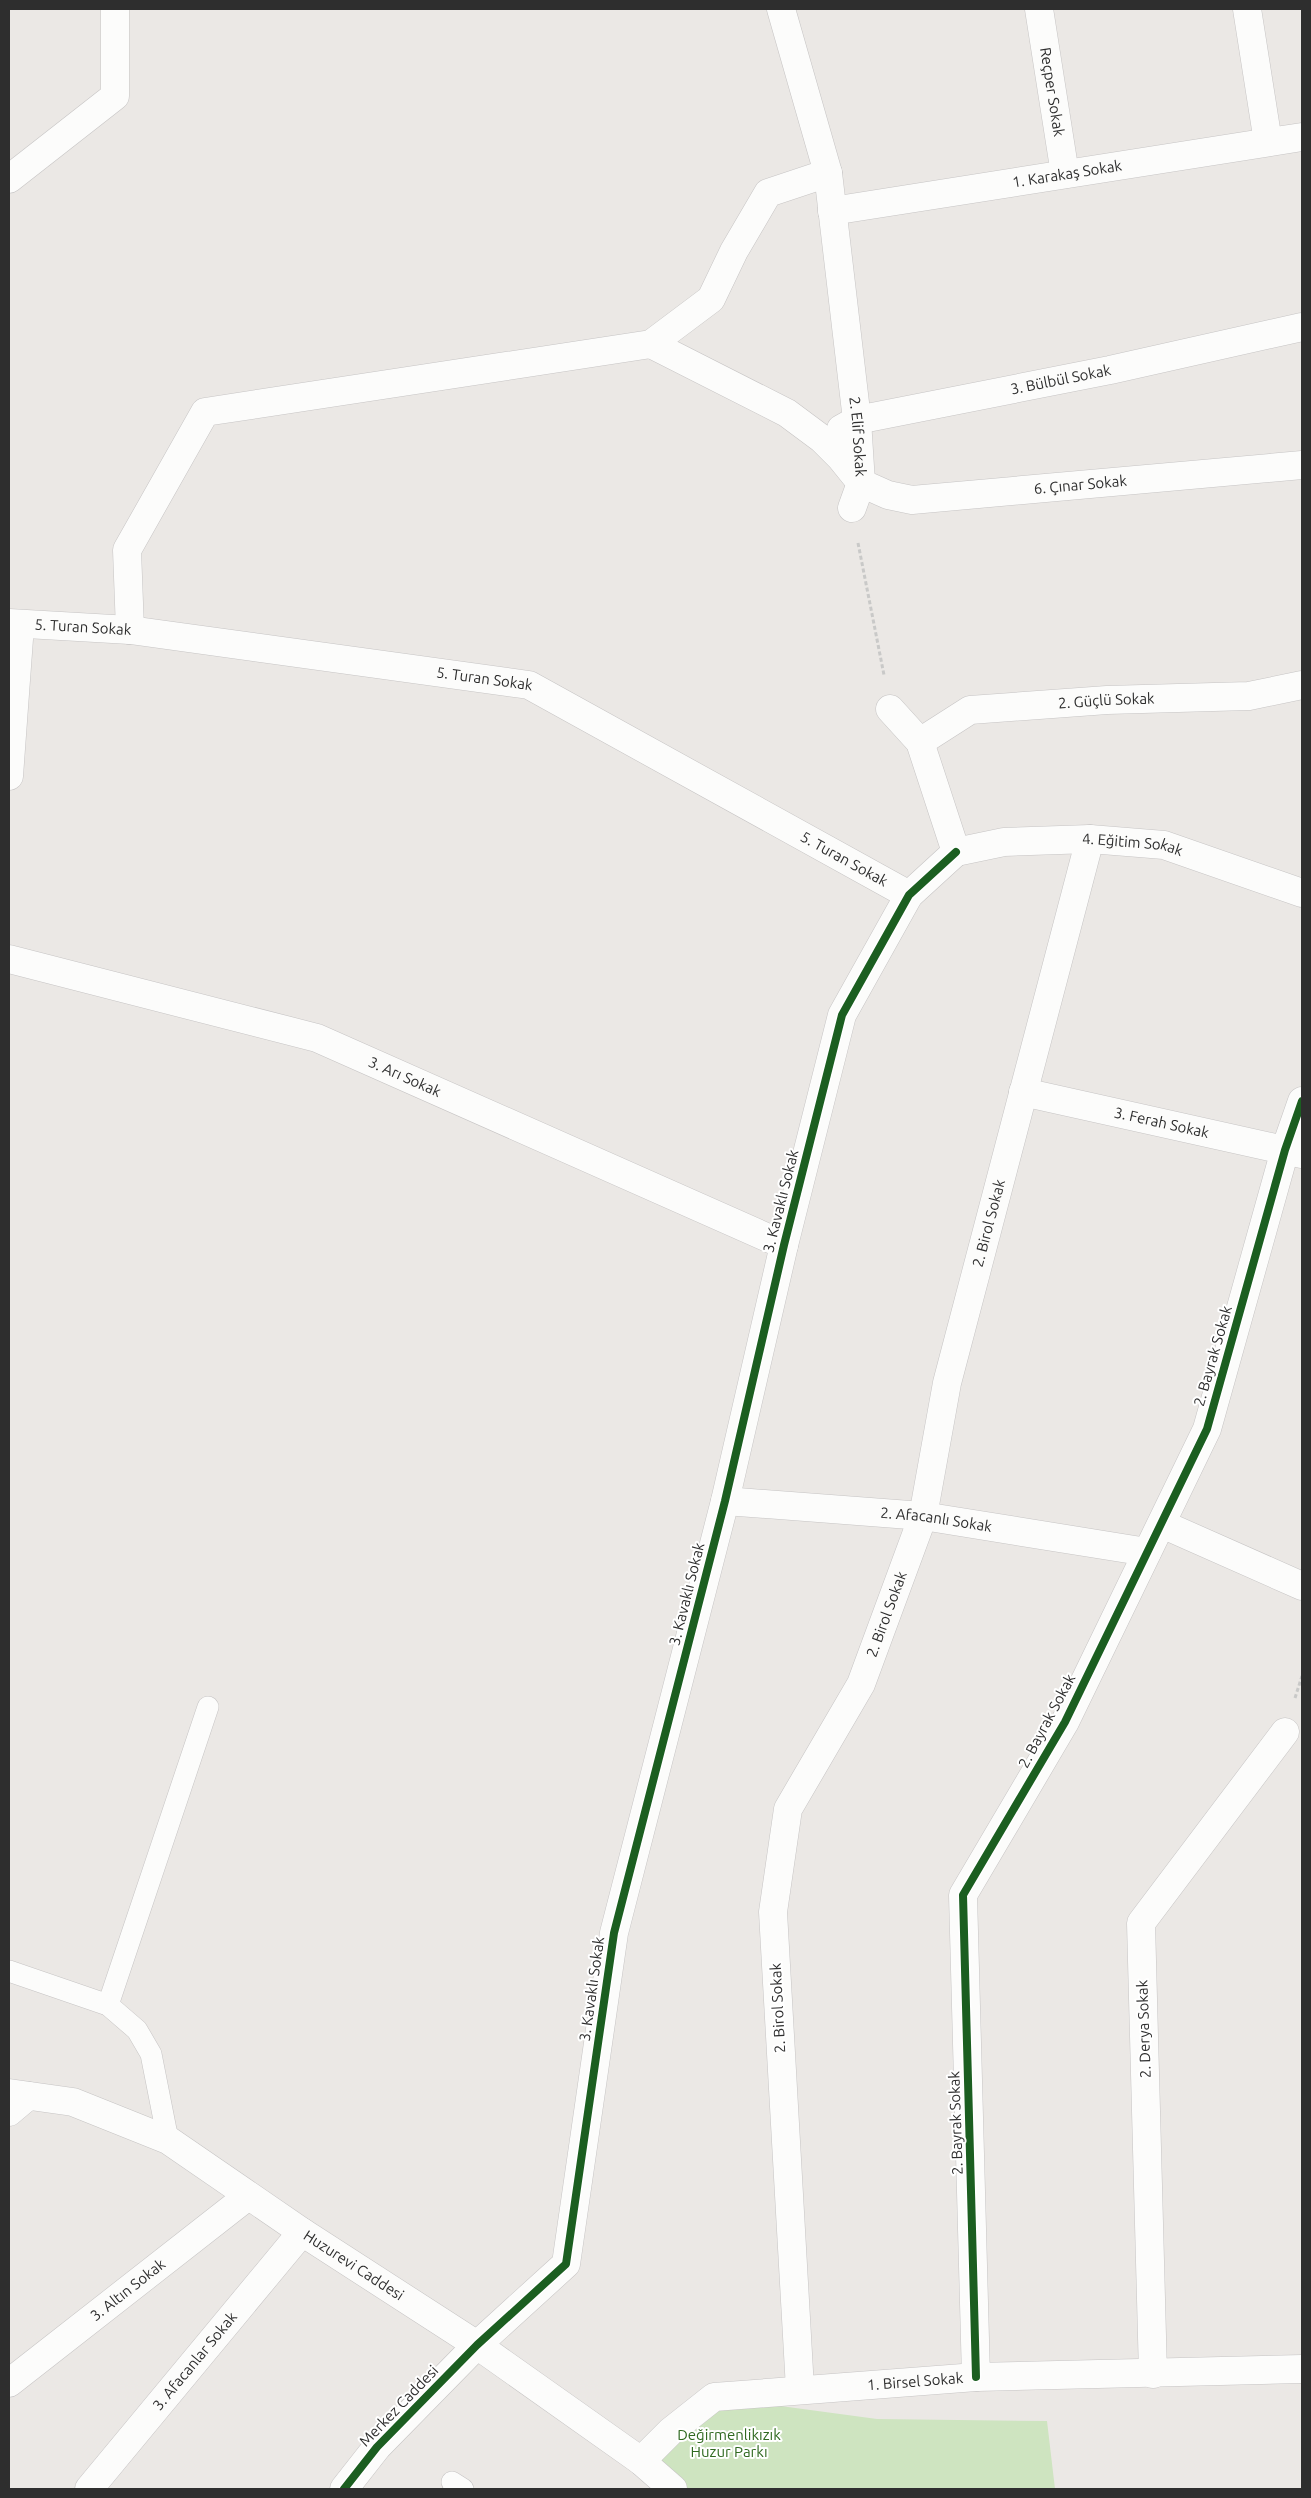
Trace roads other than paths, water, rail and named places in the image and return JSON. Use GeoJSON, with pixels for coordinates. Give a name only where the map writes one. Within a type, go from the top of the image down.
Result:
{"type":"FeatureCollection","features":[{"type":"Feature","properties":{"kind":"street"},"geometry":{"type":"LineString","coordinates":[[9,179],[116,96],[115,9]]}},
{"type":"Feature","properties":{"kind":"street","name":"2. Elif Sokak"},"geometry":{"type":"LineString","coordinates":[[780,9],[828,173],[857,420],[860,483],[852,508]]}},
{"type":"Feature","properties":{"kind":"street","name":"Reçper Sokak"},"geometry":{"type":"LineString","coordinates":[[1039,9],[1065,174]]}},
{"type":"Feature","properties":{"kind":"street"},"geometry":{"type":"LineString","coordinates":[[1247,9],[1268,142]]}},
{"type":"Feature","properties":{"kind":"street","name":"1. Karakaş Sokak"},"geometry":{"type":"LineString","coordinates":[[832,211],[1302,137]]}},
{"type":"Feature","properties":{"kind":"street"},"geometry":{"type":"LineString","coordinates":[[130,630],[127,550],[205,412],[650,344],[711,299],[734,251],[768,193],[828,173]]}},
{"type":"Feature","properties":{"kind":"street","name":"3. Bülbül Sokak"},"geometry":{"type":"LineString","coordinates":[[822,439],[857,420],[1119,368],[1302,328]]}},
{"type":"Feature","properties":{"kind":"street"},"geometry":{"type":"LineString","coordinates":[[650,344],[787,413],[822,439],[840,457],[860,483]]}},
{"type":"Feature","properties":{"kind":"street","name":"6. Çınar Sokak"},"geometry":{"type":"LineString","coordinates":[[860,483],[888,495],[912,500],[1302,465]]}},
{"type":"Feature","properties":{"kind":"street"},"geometry":{"type":"LineString","coordinates":[[9,776],[15,624]]}},
{"type":"Feature","properties":{"kind":"street","name":"5. Turan Sokak"},"geometry":{"type":"LineString","coordinates":[[15,624],[130,630],[529,684],[909,895]]}},
{"type":"Feature","properties":{"kind":"street","name":"2. Güçlü Sokak"},"geometry":{"type":"LineString","coordinates":[[920,742],[970,710],[1107,700],[1248,696],[1302,685]]}},
{"type":"Feature","properties":{"kind":"street"},"geometry":{"type":"LineString","coordinates":[[890,709],[920,742],[956,852]]}},
{"type":"Feature","properties":{"kind":"street","name":"4. Eğitim Sokak"},"geometry":{"type":"LineString","coordinates":[[956,852],[1004,842],[1090,839],[1164,845],[1302,893]]}},
{"type":"Feature","properties":{"kind":"street","name":"2. Birol Sokak"},"geometry":{"type":"LineString","coordinates":[[800,2389],[773,1912],[786,1818],[788,1809],[861,1684],[923,1516],[947,1383],[1090,839]]}},
{"type":"Feature","properties":{"kind":"street","name":"3. Kavaklı Sokak"},"geometry":{"type":"LineString","coordinates":[[477,2345],[566,2264],[614,1933],[725,1501],[784,1245],[842,1015],[909,895],[956,852]]}},
{"type":"Feature","properties":{"kind":"street","name":"3. Arı Sokak"},"geometry":{"type":"LineString","coordinates":[[9,959],[318,1038],[784,1245]]}},
{"type":"Feature","properties":{"kind":"street","name":"3. Ferah Sokak"},"geometry":{"type":"LineString","coordinates":[[1023,1092],[1294,1152]]}},
{"type":"Feature","properties":{"kind":"street","name":"2. Bayrak Sokak"},"geometry":{"type":"LineString","coordinates":[[976,2377],[963,1895],[1065,1722],[1207,1429],[1294,1152],[1302,1101]]}},
{"type":"Feature","properties":{"kind":"street","name":"2. Afacanlı Sokak"},"geometry":{"type":"LineString","coordinates":[[725,1501],[923,1516],[1147,1552]]}},
{"type":"Feature","properties":{"kind":"street"},"geometry":{"type":"LineString","coordinates":[[1162,1524],[1302,1586]]}},
{"type":"Feature","properties":{"kind":"street","name":"2. Derya Sokak"},"geometry":{"type":"LineString","coordinates":[[1153,2374],[1141,1923],[1285,1732]]}},
{"type":"Feature","properties":{"kind":"street","name":"Huzurevi Caddesi"},"geometry":{"type":"LineString","coordinates":[[15,2100],[73,2102],[168,2140],[302,2232],[477,2345],[641,2461],[673,2489]]}},
{"type":"Feature","properties":{"kind":"street","name":"3. Altın Sokak"},"geometry":{"type":"LineString","coordinates":[[9,2383],[248,2196]]}},
{"type":"Feature","properties":{"kind":"street","name":"3. Afacanlar Sokak"},"geometry":{"type":"LineString","coordinates":[[89,2489],[302,2232]]}},
{"type":"Feature","properties":{"kind":"street","name":"Merkez Caddesi"},"geometry":{"type":"LineString","coordinates":[[344,2489],[376,2447],[477,2345]]}},
{"type":"Feature","properties":{"kind":"street","name":"1. Birsel Sokak"},"geometry":{"type":"LineString","coordinates":[[641,2461],[671,2431],[714,2397],[976,2377],[1302,2369]]}},
{"type":"Feature","properties":{"kind":"lane"},"geometry":{"type":"LineString","coordinates":[[108,2004],[208,1707]]}},
{"type":"Feature","properties":{"kind":"lane"},"geometry":{"type":"LineString","coordinates":[[9,1971],[108,2004],[137,2030],[151,2054],[168,2140]]}},
{"type":"Feature","properties":{"kind":"park label","name":"Değirmenlikızık Huzur Parkı"},"geometry":{"type":"Point","coordinates":[729,2444]}}]}
